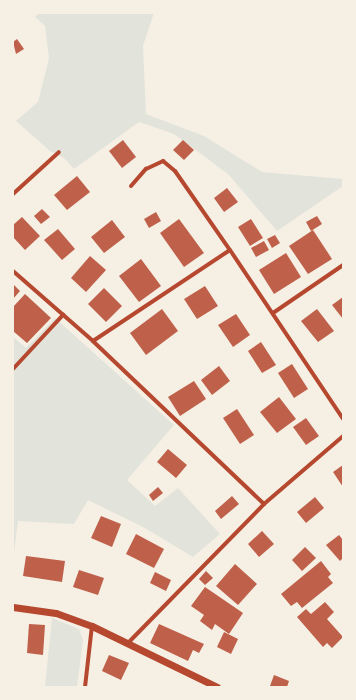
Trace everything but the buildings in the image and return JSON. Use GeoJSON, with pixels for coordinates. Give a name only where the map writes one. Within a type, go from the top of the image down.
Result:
{"type":"FeatureCollection","features":[{"type":"Feature","properties":{"kind":"street"},"geometry":{"type":"LineString","coordinates":[[13,194],[59,152]]}},
{"type":"Feature","properties":{"kind":"street"},"geometry":{"type":"LineString","coordinates":[[131,186],[146,169],[163,161],[175,171],[273,313],[343,419]]}},
{"type":"Feature","properties":{"kind":"street"},"geometry":{"type":"LineString","coordinates":[[93,341],[230,250]]}},
{"type":"Feature","properties":{"kind":"street"},"geometry":{"type":"LineString","coordinates":[[273,313],[343,266]]}},
{"type":"Feature","properties":{"kind":"street"},"geometry":{"type":"LineString","coordinates":[[13,271],[93,341],[264,504]]}},
{"type":"Feature","properties":{"kind":"street"},"geometry":{"type":"LineString","coordinates":[[13,369],[64,315]]}},
{"type":"Feature","properties":{"kind":"street"},"geometry":{"type":"LineString","coordinates":[[128,643],[264,504],[343,436]]}},
{"type":"Feature","properties":{"kind":"street"},"geometry":{"type":"LineString","coordinates":[[13,607],[56,613],[92,626],[217,687]]}},
{"type":"Feature","properties":{"kind":"street"},"geometry":{"type":"LineString","coordinates":[[84,687],[92,626]]}},
{"type":"Feature","properties":{"kind":"shaded area"},"geometry":{"type":"Polygon","coordinates":[[[39,13],[154,13],[143,46],[146,114],[204,136],[262,172],[343,179],[343,186],[277,231],[228,174],[174,134],[139,122],[74,169],[64,158],[50,151],[16,121],[38,102],[49,58],[45,26],[35,17],[39,13]]]}},
{"type":"Feature","properties":{"kind":"shaded area"},"geometry":{"type":"Polygon","coordinates":[[[55,318],[174,425],[127,480],[155,506],[178,488],[220,534],[193,557],[143,527],[88,500],[74,524],[18,521],[13,561],[13,337],[26,348],[55,318]]]}},
{"type":"Feature","properties":{"kind":"shaded area"},"geometry":{"type":"Polygon","coordinates":[[[52,618],[79,629],[83,640],[77,687],[45,686],[52,618]]]}}]}
